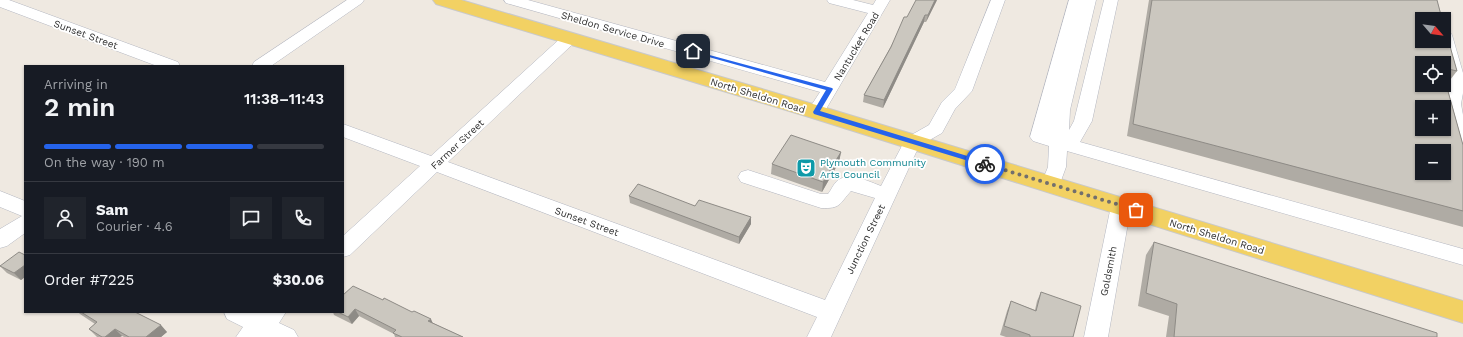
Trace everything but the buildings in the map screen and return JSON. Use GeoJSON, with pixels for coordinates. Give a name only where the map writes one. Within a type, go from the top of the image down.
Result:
{"type":"FeatureCollection","features":[{"type":"Feature","properties":{"kind":"main road","name":"North Sheldon Road"},"geometry":{"type":"LineString","coordinates":[[446,0],[1051,184],[1463,312]]}},
{"type":"Feature","properties":{"kind":"street"},"geometry":{"type":"LineString","coordinates":[[261,65],[357,0]]}},
{"type":"Feature","properties":{"kind":"street","name":"Sheldon Service Drive"},"geometry":{"type":"LineString","coordinates":[[511,0],[830,89]]}},
{"type":"Feature","properties":{"kind":"street"},"geometry":{"type":"LineString","coordinates":[[834,0],[880,5]]}},
{"type":"Feature","properties":{"kind":"street"},"geometry":{"type":"LineString","coordinates":[[912,142],[936,129],[948,106],[963,91],[998,0]]}},
{"type":"Feature","properties":{"kind":"street"},"geometry":{"type":"LineString","coordinates":[[1076,0],[1039,138],[1463,257]]}},
{"type":"Feature","properties":{"kind":"street"},"geometry":{"type":"LineString","coordinates":[[1051,184],[1057,166],[1061,110],[1089,0]]}},
{"type":"Feature","properties":{"kind":"street"},"geometry":{"type":"LineString","coordinates":[[1059,144],[1073,138],[1083,121],[1111,0]]}},
{"type":"Feature","properties":{"kind":"street","name":"Sunset Street"},"geometry":{"type":"LineString","coordinates":[[0,2],[169,65]]}},
{"type":"Feature","properties":{"kind":"street","name":"Nantucket Road"},"geometry":{"type":"LineString","coordinates":[[816,112],[880,5]]}},
{"type":"Feature","properties":{"kind":"street","name":"Farmer Street"},"geometry":{"type":"LineString","coordinates":[[344,248],[570,38]]}},
{"type":"Feature","properties":{"kind":"street"},"geometry":{"type":"LineString","coordinates":[[1448,48],[1457,82],[1452,104],[1463,163]]}},
{"type":"Feature","properties":{"kind":"street","name":"Sunset Street"},"geometry":{"type":"LineString","coordinates":[[344,130],[831,312]]}},
{"type":"Feature","properties":{"kind":"street","name":"Junction Street"},"geometry":{"type":"LineString","coordinates":[[819,337],[912,142]]}},
{"type":"Feature","properties":{"kind":"street"},"geometry":{"type":"LineString","coordinates":[[748,177],[821,201],[834,200],[847,184],[856,185],[887,195]]}},
{"type":"Feature","properties":{"kind":"street"},"geometry":{"type":"LineString","coordinates":[[0,198],[24,210]]}},
{"type":"Feature","properties":{"kind":"street","name":"Goldsmith"},"geometry":{"type":"LineString","coordinates":[[1096,337],[1121,206]]}},
{"type":"Feature","properties":{"kind":"street"},"geometry":{"type":"LineString","coordinates":[[0,240],[24,224]]}},
{"type":"Feature","properties":{"kind":"street"},"geometry":{"type":"LineString","coordinates":[[237,313],[286,337]]}},
{"type":"Feature","properties":{"kind":"way so far"},"geometry":{"type":"LineString","coordinates":[[985,164],[1136,210]]}},
{"type":"Feature","properties":{"kind":"place","name":"Plymouth Community Arts Council"},"geometry":{"type":"Point","coordinates":[806,168]}},
{"type":"Feature","properties":{"kind":"route"},"geometry":{"type":"LineString","coordinates":[[693,51],[830,89],[816,112],[985,164]]}}]}
